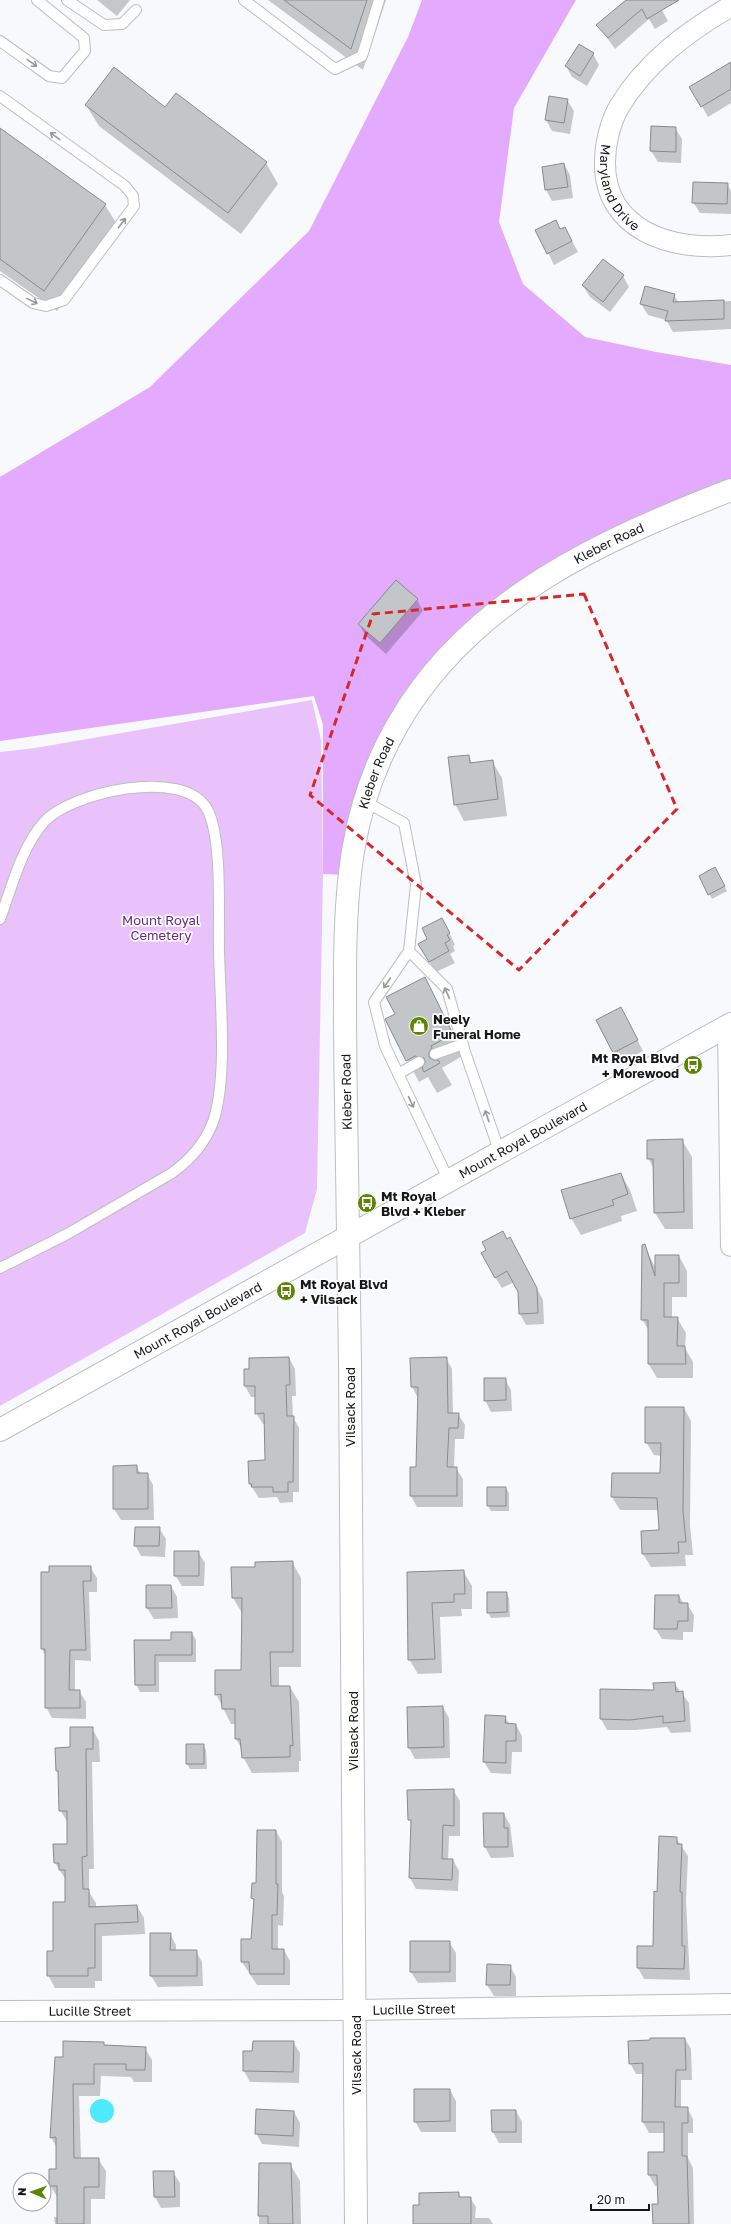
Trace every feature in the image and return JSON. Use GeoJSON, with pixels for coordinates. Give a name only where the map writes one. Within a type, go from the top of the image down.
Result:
{"type":"FeatureCollection","features":[{"type":"Feature","properties":{"kind":"street","name":"Maryland Drive"},"geometry":{"type":"LineString","coordinates":[[731,6],[699,25],[673,45],[652,65],[635,85],[619,108],[609,131],[605,153],[605,173],[608,190],[613,201],[632,223],[643,231],[669,242],[694,247],[731,245]]}},
{"type":"Feature","properties":{"kind":"street","name":"Kleber Road"},"geometry":{"type":"LineString","coordinates":[[348,1238],[345,1041],[346,908],[352,849],[364,801],[382,754],[398,724],[418,692],[447,658],[481,623],[540,579],[566,564],[631,531],[731,490]]}},
{"type":"Feature","properties":{"kind":"street","name":"Mount Royal Boulevard"},"geometry":{"type":"LineString","coordinates":[[0,1430],[730,1025]]}},
{"type":"Feature","properties":{"kind":"street"},"geometry":{"type":"LineString","coordinates":[[730,1025],[731,1246]]}},
{"type":"Feature","properties":{"kind":"street","name":"Vilsack Road"},"geometry":{"type":"LineString","coordinates":[[348,1238],[356,2010],[356,2224]]}},
{"type":"Feature","properties":{"kind":"street","name":"Lucille Street"},"geometry":{"type":"LineString","coordinates":[[0,2011],[356,2010],[731,2004]]}},
{"type":"Feature","properties":{"kind":"lane"},"geometry":{"type":"LineString","coordinates":[[0,41],[49,76],[62,78],[85,51],[84,38],[37,0]]}},
{"type":"Feature","properties":{"kind":"lane"},"geometry":{"type":"LineString","coordinates":[[67,0],[104,25],[122,24],[136,10]]}},
{"type":"Feature","properties":{"kind":"lane"},"geometry":{"type":"LineString","coordinates":[[244,0],[335,69],[362,56],[379,0]]}},
{"type":"Feature","properties":{"kind":"lane"},"geometry":{"type":"LineString","coordinates":[[0,96],[125,186],[134,196],[134,206],[64,300],[46,306],[33,303],[0,280]]}},
{"type":"Feature","properties":{"kind":"lane"},"geometry":{"type":"LineString","coordinates":[[0,919],[26,850],[38,830],[45,820],[72,803],[92,794],[111,790],[150,787],[178,790],[193,795],[201,801],[207,809],[212,824],[217,858],[221,1031],[219,1090],[213,1122],[200,1146],[185,1164],[172,1174],[69,1233],[0,1268]]}},
{"type":"Feature","properties":{"kind":"lane"},"geometry":{"type":"LineString","coordinates":[[364,801],[404,823],[416,885],[409,950],[374,1002],[385,1046],[449,1181]]}},
{"type":"Feature","properties":{"kind":"lane"},"geometry":{"type":"LineString","coordinates":[[409,950],[446,989],[500,1153]]}},
{"type":"Feature","properties":{"kind":"lane"},"geometry":{"type":"LineString","coordinates":[[435,1054],[463,1044]]}},
{"type":"Feature","properties":{"kind":"lane"},"geometry":{"type":"LineString","coordinates":[[398,1074],[419,1062]]}},
{"type":"Feature","properties":{"kind":"highlighted area"},"geometry":{"type":"Polygon","coordinates":[[[584,594],[677,809],[519,970],[310,795],[373,614],[584,594]]]}},
{"type":"Feature","properties":{"kind":"green space","name":"Mount Royal Cemetery"},"geometry":{"type":"Polygon","coordinates":[[[312,700],[321,740],[323,874],[317,1189],[305,1233],[0,1406],[0,752],[35,748],[312,700]]]}},
{"type":"Feature","properties":{"kind":"shaded area"},"geometry":{"type":"Polygon","coordinates":[[[422,0],[576,0],[514,108],[499,222],[523,284],[585,337],[656,352],[731,365],[731,490],[509,601],[398,724],[349,875],[323,874],[323,725],[314,696],[0,741],[0,477],[150,387],[309,231],[408,37],[422,0]]]}},
{"type":"Feature","properties":{"kind":"water"},"geometry":{"type":"Polygon","coordinates":[[[102,2099],[107,2100],[113,2106],[113,2116],[107,2122],[102,2123],[97,2122],[91,2116],[90,2111],[91,2106],[97,2100],[102,2099]]]}},
{"type":"Feature","properties":{"kind":"building"},"geometry":{"type":"Polygon","coordinates":[[[284,0],[367,0],[351,49],[284,0]]]}},
{"type":"Feature","properties":{"kind":"building"},"geometry":{"type":"Polygon","coordinates":[[[626,0],[679,0],[647,19],[642,9],[608,38],[596,25],[626,0]]]}},
{"type":"Feature","properties":{"kind":"building"},"geometry":{"type":"Polygon","coordinates":[[[579,44],[594,53],[580,76],[565,66],[579,44]]]}},
{"type":"Feature","properties":{"kind":"building"},"geometry":{"type":"Polygon","coordinates":[[[731,62],[731,89],[701,107],[689,87],[731,62]]]}},
{"type":"Feature","properties":{"kind":"building"},"geometry":{"type":"Polygon","coordinates":[[[114,67],[165,107],[176,93],[267,162],[228,213],[85,105],[114,67]]]}},
{"type":"Feature","properties":{"kind":"building"},"geometry":{"type":"Polygon","coordinates":[[[549,96],[568,99],[564,123],[545,120],[549,96]]]}},
{"type":"Feature","properties":{"kind":"building"},"geometry":{"type":"Polygon","coordinates":[[[651,126],[676,127],[676,152],[650,151],[651,126]]]}},
{"type":"Feature","properties":{"kind":"building"},"geometry":{"type":"Polygon","coordinates":[[[0,128],[106,204],[44,291],[0,259],[0,128]]]}},
{"type":"Feature","properties":{"kind":"building"},"geometry":{"type":"Polygon","coordinates":[[[564,163],[568,187],[545,190],[542,167],[564,163]]]}},
{"type":"Feature","properties":{"kind":"building"},"geometry":{"type":"Polygon","coordinates":[[[693,182],[728,183],[727,204],[692,203],[693,182]]]}},
{"type":"Feature","properties":{"kind":"building"},"geometry":{"type":"Polygon","coordinates":[[[556,220],[560,229],[565,227],[572,241],[547,254],[535,230],[556,220]]]}},
{"type":"Feature","properties":{"kind":"building"},"geometry":{"type":"Polygon","coordinates":[[[603,259],[624,275],[603,302],[582,285],[603,259]]]}},
{"type":"Feature","properties":{"kind":"building"},"geometry":{"type":"Polygon","coordinates":[[[645,286],[675,294],[673,302],[724,300],[724,319],[665,321],[668,311],[640,304],[645,286]]]}},
{"type":"Feature","properties":{"kind":"building"},"geometry":{"type":"Polygon","coordinates":[[[396,580],[418,599],[380,643],[358,624],[396,580]]]}},
{"type":"Feature","properties":{"kind":"building"},"geometry":{"type":"Polygon","coordinates":[[[469,755],[470,763],[493,760],[498,799],[454,805],[448,757],[469,755]]]}},
{"type":"Feature","properties":{"kind":"building"},"geometry":{"type":"Polygon","coordinates":[[[715,867],[725,886],[708,895],[699,876],[715,867]]]}},
{"type":"Feature","properties":{"kind":"building"},"geometry":{"type":"Polygon","coordinates":[[[442,918],[450,933],[447,935],[450,940],[445,943],[449,951],[429,962],[418,944],[427,939],[422,928],[442,918]]]}},
{"type":"Feature","properties":{"kind":"building","name":"Neely Funeral Home"},"geometry":{"type":"Polygon","coordinates":[[[425,977],[453,1034],[431,1046],[432,1048],[429,1052],[429,1057],[433,1060],[438,1060],[440,1063],[424,1072],[422,1068],[425,1062],[424,1058],[415,1056],[406,1061],[385,1019],[395,1014],[386,997],[425,977]]]}},
{"type":"Feature","properties":{"kind":"building"},"geometry":{"type":"Polygon","coordinates":[[[621,1007],[638,1040],[613,1053],[596,1020],[621,1007]]]}},
{"type":"Feature","properties":{"kind":"building"},"geometry":{"type":"Polygon","coordinates":[[[683,1139],[684,1212],[654,1213],[653,1159],[647,1159],[647,1140],[683,1139]]]}},
{"type":"Feature","properties":{"kind":"building"},"geometry":{"type":"Polygon","coordinates":[[[621,1173],[628,1194],[612,1200],[614,1205],[570,1219],[561,1190],[621,1173]]]}},
{"type":"Feature","properties":{"kind":"building"},"geometry":{"type":"Polygon","coordinates":[[[503,1231],[507,1239],[510,1237],[537,1288],[538,1313],[519,1314],[518,1292],[507,1271],[495,1278],[481,1253],[486,1250],[482,1242],[503,1231]]]}},
{"type":"Feature","properties":{"kind":"building"},"geometry":{"type":"Polygon","coordinates":[[[645,1244],[655,1276],[655,1255],[679,1255],[679,1283],[664,1283],[664,1317],[678,1317],[677,1346],[685,1346],[686,1364],[648,1364],[648,1320],[641,1320],[642,1245],[645,1244]]]}},
{"type":"Feature","properties":{"kind":"building"},"geometry":{"type":"Polygon","coordinates":[[[289,1357],[290,1385],[286,1385],[287,1416],[294,1416],[293,1482],[288,1482],[288,1492],[273,1492],[273,1487],[251,1487],[252,1484],[249,1484],[248,1461],[265,1460],[264,1413],[255,1414],[255,1386],[244,1386],[244,1369],[249,1369],[249,1358],[289,1357]]]}},
{"type":"Feature","properties":{"kind":"building"},"geometry":{"type":"Polygon","coordinates":[[[447,1357],[448,1413],[459,1413],[458,1428],[449,1428],[447,1467],[457,1467],[457,1496],[410,1496],[410,1467],[416,1467],[418,1387],[411,1387],[410,1358],[447,1357]]]}},
{"type":"Feature","properties":{"kind":"building"},"geometry":{"type":"Polygon","coordinates":[[[484,1378],[506,1378],[506,1400],[484,1401],[484,1378]]]}},
{"type":"Feature","properties":{"kind":"building"},"geometry":{"type":"Polygon","coordinates":[[[645,1407],[684,1407],[683,1511],[686,1542],[678,1542],[679,1553],[642,1554],[641,1531],[659,1530],[657,1498],[611,1497],[612,1473],[660,1473],[661,1443],[645,1443],[645,1407]]]}},
{"type":"Feature","properties":{"kind":"building"},"geometry":{"type":"Polygon","coordinates":[[[137,1465],[137,1473],[148,1473],[148,1509],[113,1509],[113,1466],[137,1465]]]}},
{"type":"Feature","properties":{"kind":"building"},"geometry":{"type":"Polygon","coordinates":[[[487,1487],[506,1487],[506,1506],[487,1506],[487,1487]]]}},
{"type":"Feature","properties":{"kind":"building"},"geometry":{"type":"Polygon","coordinates":[[[135,1527],[160,1527],[159,1546],[134,1546],[135,1527]]]}},
{"type":"Feature","properties":{"kind":"building"},"geometry":{"type":"Polygon","coordinates":[[[174,1551],[199,1551],[199,1576],[174,1576],[174,1551]]]}},
{"type":"Feature","properties":{"kind":"building"},"geometry":{"type":"Polygon","coordinates":[[[293,1561],[293,1652],[270,1652],[271,1686],[290,1686],[293,1746],[290,1745],[290,1757],[242,1758],[240,1739],[235,1739],[235,1709],[222,1709],[221,1694],[215,1695],[215,1670],[241,1670],[242,1598],[232,1598],[231,1567],[255,1567],[255,1562],[293,1561]]]}},
{"type":"Feature","properties":{"kind":"building"},"geometry":{"type":"Polygon","coordinates":[[[49,1566],[91,1566],[91,1581],[83,1581],[86,1650],[70,1650],[69,1690],[80,1690],[80,1708],[45,1708],[45,1649],[41,1649],[41,1572],[49,1572],[49,1566]]]}},
{"type":"Feature","properties":{"kind":"building"},"geometry":{"type":"Polygon","coordinates":[[[464,1570],[465,1594],[454,1594],[454,1602],[432,1603],[435,1659],[408,1660],[407,1572],[464,1570]]]}},
{"type":"Feature","properties":{"kind":"building"},"geometry":{"type":"Polygon","coordinates":[[[146,1585],[171,1585],[172,1608],[146,1608],[146,1585]]]}},
{"type":"Feature","properties":{"kind":"building"},"geometry":{"type":"Polygon","coordinates":[[[487,1592],[507,1592],[507,1612],[487,1613],[487,1592]]]}},
{"type":"Feature","properties":{"kind":"building"},"geometry":{"type":"Polygon","coordinates":[[[655,1595],[679,1595],[679,1603],[688,1603],[688,1621],[678,1621],[677,1629],[654,1629],[655,1595]]]}},
{"type":"Feature","properties":{"kind":"building"},"geometry":{"type":"Polygon","coordinates":[[[171,1632],[192,1632],[192,1655],[155,1655],[155,1685],[135,1685],[134,1640],[171,1640],[171,1632]]]}},
{"type":"Feature","properties":{"kind":"building"},"geometry":{"type":"Polygon","coordinates":[[[675,1682],[676,1692],[683,1691],[685,1721],[663,1723],[663,1716],[630,1720],[600,1719],[600,1689],[654,1690],[653,1683],[675,1682]]]}},
{"type":"Feature","properties":{"kind":"building"},"geometry":{"type":"Polygon","coordinates":[[[443,1706],[444,1747],[408,1748],[407,1707],[443,1706]]]}},
{"type":"Feature","properties":{"kind":"building"},"geometry":{"type":"Polygon","coordinates":[[[485,1715],[506,1716],[505,1723],[516,1724],[516,1741],[506,1741],[506,1763],[483,1762],[485,1715]]]}},
{"type":"Feature","properties":{"kind":"building"},"geometry":{"type":"Polygon","coordinates":[[[70,1727],[93,1727],[93,1749],[86,1749],[87,1856],[82,1857],[83,1889],[89,1889],[89,1907],[137,1905],[138,1922],[95,1924],[95,1968],[88,1968],[88,1976],[47,1976],[47,1951],[53,1951],[53,1902],[65,1902],[65,1870],[59,1870],[59,1863],[54,1863],[53,1844],[67,1844],[67,1811],[59,1811],[58,1771],[56,1771],[55,1748],[70,1747],[70,1727]]]}},
{"type":"Feature","properties":{"kind":"building"},"geometry":{"type":"Polygon","coordinates":[[[186,1744],[204,1744],[204,1764],[186,1764],[186,1744]]]}},
{"type":"Feature","properties":{"kind":"building"},"geometry":{"type":"Polygon","coordinates":[[[454,1789],[454,1826],[443,1825],[442,1859],[453,1859],[452,1880],[409,1878],[411,1820],[408,1820],[407,1790],[454,1789]]]}},
{"type":"Feature","properties":{"kind":"building"},"geometry":{"type":"Polygon","coordinates":[[[483,1813],[504,1813],[504,1828],[508,1828],[508,1847],[484,1847],[483,1813]]]}},
{"type":"Feature","properties":{"kind":"building"},"geometry":{"type":"Polygon","coordinates":[[[257,1830],[276,1830],[276,1884],[278,1884],[277,1915],[272,1915],[272,1949],[284,1949],[284,1974],[250,1974],[249,1962],[241,1962],[241,1939],[251,1939],[254,1899],[251,1898],[252,1883],[256,1883],[257,1830]]]}},
{"type":"Feature","properties":{"kind":"building"},"geometry":{"type":"Polygon","coordinates":[[[659,1836],[677,1837],[677,1844],[682,1844],[680,1892],[682,1892],[682,1946],[685,1946],[684,1969],[637,1968],[637,1946],[653,1946],[654,1891],[657,1892],[659,1836]]]}},
{"type":"Feature","properties":{"kind":"building"},"geometry":{"type":"Polygon","coordinates":[[[150,1933],[171,1933],[170,1950],[197,1950],[197,1976],[150,1976],[150,1933]]]}},
{"type":"Feature","properties":{"kind":"building"},"geometry":{"type":"Polygon","coordinates":[[[410,1941],[450,1941],[450,1972],[410,1972],[410,1941]]]}},
{"type":"Feature","properties":{"kind":"building"},"geometry":{"type":"Polygon","coordinates":[[[487,1964],[511,1965],[510,1985],[486,1985],[487,1964]]]}},
{"type":"Feature","properties":{"kind":"building"},"geometry":{"type":"Polygon","coordinates":[[[650,2038],[685,2038],[686,2070],[676,2070],[675,2107],[688,2107],[688,2123],[682,2123],[682,2156],[687,2156],[689,2224],[653,2224],[652,2204],[658,2204],[657,2175],[648,2175],[648,2152],[664,2152],[664,2122],[642,2122],[643,2063],[629,2064],[628,2041],[650,2040],[650,2038]]]}},
{"type":"Feature","properties":{"kind":"building"},"geometry":{"type":"Polygon","coordinates":[[[63,2041],[104,2042],[104,2045],[146,2047],[145,2070],[126,2070],[126,2064],[94,2064],[94,2084],[73,2084],[74,2158],[99,2158],[99,2187],[84,2187],[84,2224],[57,2224],[57,2186],[52,2186],[52,2172],[49,2172],[49,2169],[56,2169],[56,2137],[50,2138],[55,2057],[63,2057],[63,2041]]]}},
{"type":"Feature","properties":{"kind":"building"},"geometry":{"type":"Polygon","coordinates":[[[253,2041],[294,2041],[293,2072],[243,2071],[243,2051],[252,2051],[253,2041]]]}},
{"type":"Feature","properties":{"kind":"building"},"geometry":{"type":"Polygon","coordinates":[[[414,2089],[450,2089],[450,2121],[414,2122],[414,2089]]]}},
{"type":"Feature","properties":{"kind":"building"},"geometry":{"type":"Polygon","coordinates":[[[256,2109],[294,2111],[293,2136],[255,2134],[256,2109]]]}},
{"type":"Feature","properties":{"kind":"building"},"geometry":{"type":"Polygon","coordinates":[[[491,2110],[516,2110],[516,2132],[492,2132],[491,2110]]]}},
{"type":"Feature","properties":{"kind":"building"},"geometry":{"type":"Polygon","coordinates":[[[259,2163],[291,2163],[293,2224],[268,2224],[268,2216],[258,2216],[259,2163]]]}},
{"type":"Feature","properties":{"kind":"building"},"geometry":{"type":"Polygon","coordinates":[[[153,2171],[174,2171],[175,2197],[154,2197],[153,2171]]]}},
{"type":"Feature","properties":{"kind":"building"},"geometry":{"type":"Polygon","coordinates":[[[459,2192],[459,2197],[471,2197],[471,2224],[413,2224],[413,2205],[419,2205],[419,2193],[459,2192]]]}},
{"type":"Feature","properties":{"kind":"place","name":"Neely Funeral Home"},"geometry":{"type":"Point","coordinates":[419,1026]}},
{"type":"Feature","properties":{"kind":"place","name":"Mt Royal Blvd + Morewood"},"geometry":{"type":"Point","coordinates":[693,1065]}},
{"type":"Feature","properties":{"kind":"place","name":"Mt Royal Blvd + Kleber"},"geometry":{"type":"Point","coordinates":[367,1203]}},
{"type":"Feature","properties":{"kind":"place","name":"Mt Royal Blvd + Vilsack"},"geometry":{"type":"Point","coordinates":[286,1291]}}]}
